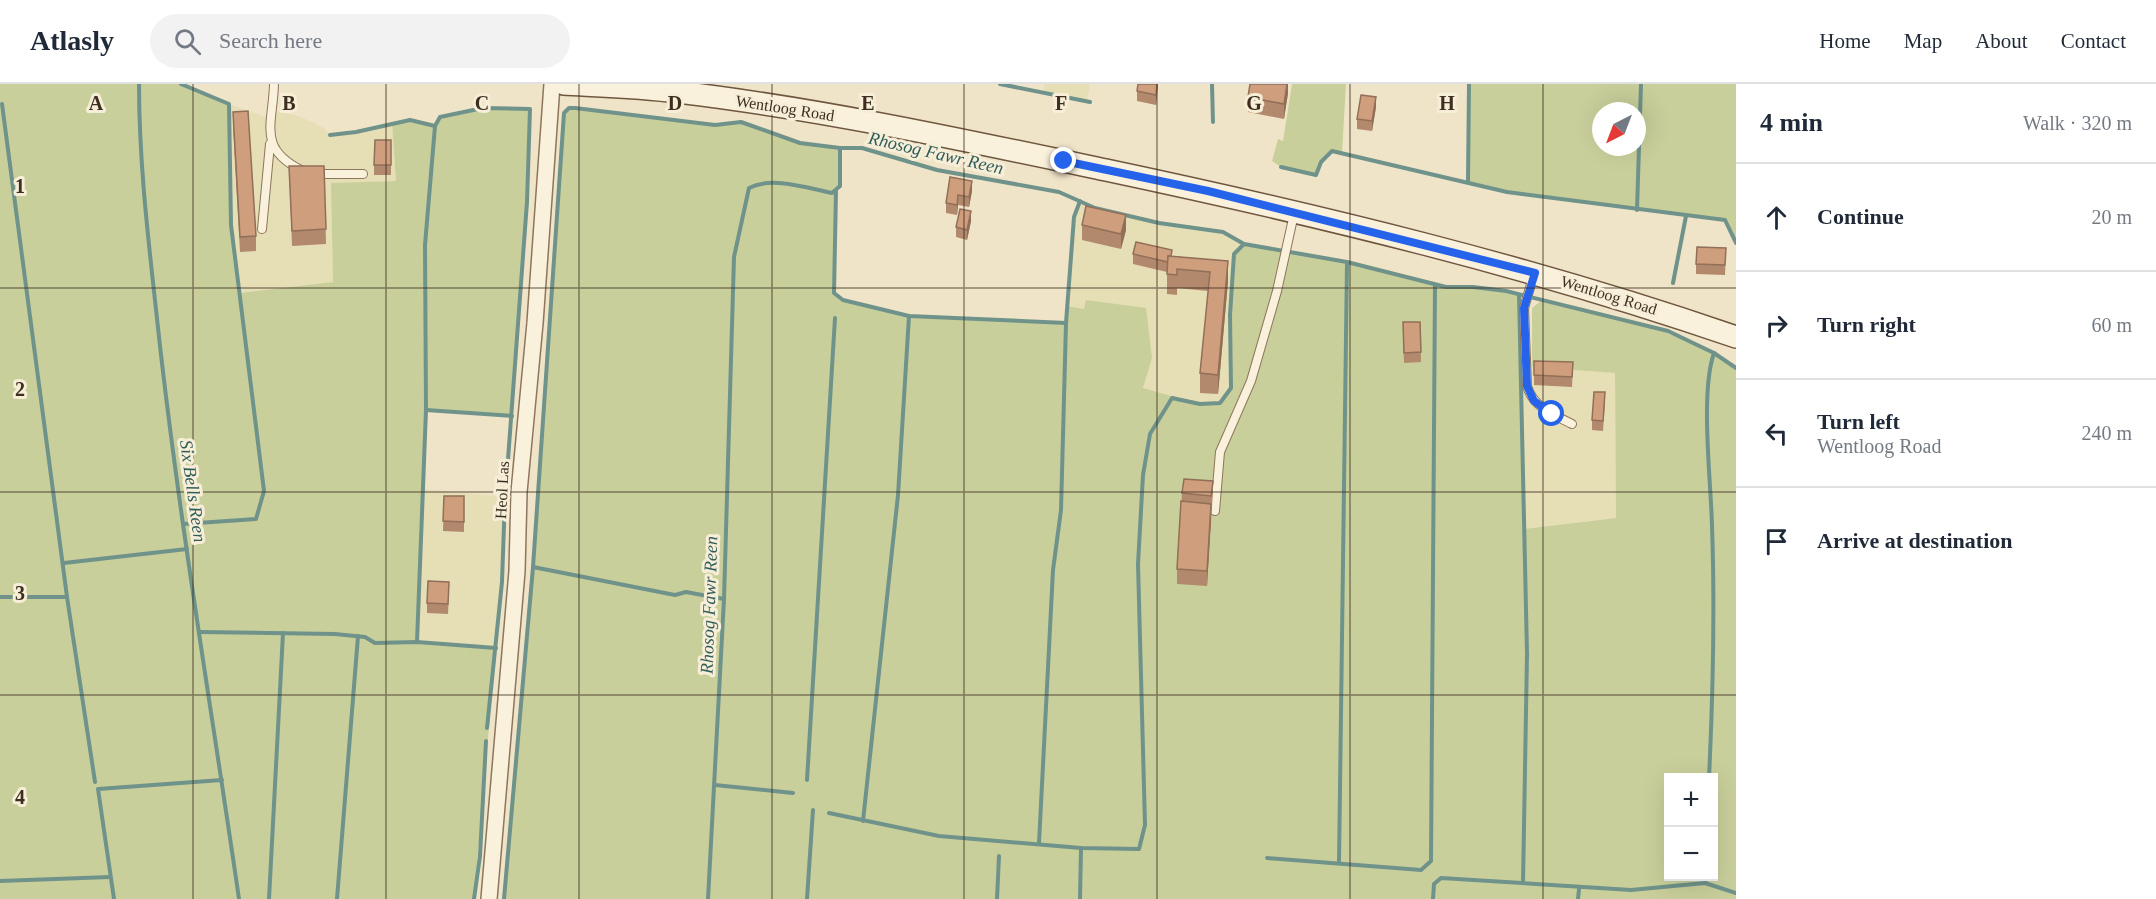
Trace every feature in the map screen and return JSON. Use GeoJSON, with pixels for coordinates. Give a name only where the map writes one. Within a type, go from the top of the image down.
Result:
{"type":"FeatureCollection","features":[{"type":"Feature","properties":{"kind":"main road","name":"Wentloog Road"},"geometry":{"type":"LineString","coordinates":[[563,84],[654,87],[798,109],[1074,163],[1294,212],[1535,273],[1601,291],[1736,337]]}},
{"type":"Feature","properties":{"kind":"street","name":"Heol Las"},"geometry":{"type":"LineString","coordinates":[[489,899],[517,571],[519,492],[535,323],[552,84]]}},
{"type":"Feature","properties":{"kind":"lane"},"geometry":{"type":"LineString","coordinates":[[262,229],[274,84]]}},
{"type":"Feature","properties":{"kind":"lane"},"geometry":{"type":"LineString","coordinates":[[270,139],[272,148],[298,169],[321,176],[363,174]]}},
{"type":"Feature","properties":{"kind":"lane"},"geometry":{"type":"LineString","coordinates":[[1215,511],[1220,452],[1251,381],[1285,259],[1294,212]]}},
{"type":"Feature","properties":{"kind":"lane"},"geometry":{"type":"LineString","coordinates":[[1535,273],[1524,308],[1528,391],[1540,406],[1572,424]]}},
{"type":"Feature","properties":{"kind":"shaded area"},"geometry":{"type":"Polygon","coordinates":[[[1044,84],[1090,84],[1087,101],[1044,93],[1044,84]]]}},
{"type":"Feature","properties":{"kind":"shaded area"},"geometry":{"type":"Polygon","coordinates":[[[229,104],[266,117],[271,110],[299,116],[324,128],[330,135],[356,132],[392,122],[396,181],[331,183],[333,282],[239,293],[231,225],[229,104]]]}},
{"type":"Feature","properties":{"kind":"shaded area"},"geometry":{"type":"Polygon","coordinates":[[[1080,201],[1095,208],[1159,223],[1223,232],[1244,244],[1234,254],[1230,315],[1231,388],[1220,403],[1200,404],[1143,388],[1152,358],[1087,300],[1084,309],[1067,306],[1074,217],[1080,201]]]}},
{"type":"Feature","properties":{"kind":"shaded area"},"geometry":{"type":"Polygon","coordinates":[[[1520,368],[1615,373],[1616,518],[1524,529],[1520,368]]]}},
{"type":"Feature","properties":{"kind":"shaded area"},"geometry":{"type":"Polygon","coordinates":[[[423,489],[505,497],[502,582],[496,648],[417,642],[423,489]]]}},
{"type":"Feature","properties":{"kind":"green space"},"geometry":{"type":"Polygon","coordinates":[[[0,84],[181,84],[229,104],[231,225],[240,293],[333,282],[331,183],[396,181],[392,122],[410,120],[434,126],[440,117],[483,108],[530,109],[527,202],[512,416],[426,411],[417,642],[496,648],[474,899],[0,899],[0,84]]]}},
{"type":"Feature","properties":{"kind":"green space"},"geometry":{"type":"Polygon","coordinates":[[[1292,84],[1346,84],[1342,153],[1332,151],[1321,162],[1316,175],[1281,167],[1272,161],[1278,139],[1283,141],[1292,84]]]}},
{"type":"Feature","properties":{"kind":"green space"},"geometry":{"type":"Polygon","coordinates":[[[1469,84],[1736,84],[1736,243],[1724,220],[1507,192],[1468,181],[1469,84]]]}},
{"type":"Feature","properties":{"kind":"green space"},"geometry":{"type":"Polygon","coordinates":[[[569,108],[715,125],[741,122],[800,143],[840,148],[840,186],[836,191],[834,292],[843,300],[909,316],[1066,323],[1067,306],[1084,309],[1086,300],[1146,308],[1152,358],[1143,388],[1200,404],[1220,403],[1231,388],[1230,315],[1234,254],[1244,244],[1347,262],[1446,287],[1473,287],[1519,295],[1524,529],[1616,518],[1615,373],[1532,367],[1532,308],[1541,301],[1642,325],[1690,342],[1736,368],[1736,899],[504,899],[533,567],[553,289],[562,121],[569,108]]]}},
{"type":"Feature","properties":{"kind":"building"},"geometry":{"type":"Polygon","coordinates":[[[1138,84],[1157,84],[1156,95],[1137,91],[1138,84]]]}},
{"type":"Feature","properties":{"kind":"building"},"geometry":{"type":"Polygon","coordinates":[[[1250,84],[1287,84],[1284,104],[1248,97],[1250,84]]]}},
{"type":"Feature","properties":{"kind":"building"},"geometry":{"type":"Polygon","coordinates":[[[1361,95],[1376,97],[1372,121],[1357,119],[1361,95]]]}},
{"type":"Feature","properties":{"kind":"building"},"geometry":{"type":"Polygon","coordinates":[[[248,111],[256,236],[240,237],[233,112],[248,111]]]}},
{"type":"Feature","properties":{"kind":"building"},"geometry":{"type":"Polygon","coordinates":[[[375,140],[391,140],[391,165],[374,165],[375,140]]]}},
{"type":"Feature","properties":{"kind":"building"},"geometry":{"type":"Polygon","coordinates":[[[289,166],[324,166],[326,229],[292,231],[289,166]]]}},
{"type":"Feature","properties":{"kind":"building"},"geometry":{"type":"Polygon","coordinates":[[[950,177],[972,181],[969,197],[958,195],[957,205],[946,203],[950,177]]]}},
{"type":"Feature","properties":{"kind":"building"},"geometry":{"type":"Polygon","coordinates":[[[1086,206],[1126,215],[1121,234],[1082,225],[1086,206]]]}},
{"type":"Feature","properties":{"kind":"building"},"geometry":{"type":"Polygon","coordinates":[[[960,209],[971,211],[967,230],[956,227],[960,209]]]}},
{"type":"Feature","properties":{"kind":"building"},"geometry":{"type":"Polygon","coordinates":[[[1136,242],[1172,250],[1171,256],[1168,256],[1168,262],[1133,254],[1136,242]]]}},
{"type":"Feature","properties":{"kind":"building"},"geometry":{"type":"Polygon","coordinates":[[[1697,247],[1726,248],[1725,265],[1696,264],[1697,247]]]}},
{"type":"Feature","properties":{"kind":"building"},"geometry":{"type":"Polygon","coordinates":[[[1168,256],[1228,261],[1218,375],[1200,373],[1210,272],[1177,269],[1177,275],[1167,274],[1168,256]]]}},
{"type":"Feature","properties":{"kind":"building"},"geometry":{"type":"Polygon","coordinates":[[[1403,322],[1420,322],[1421,352],[1404,353],[1403,322]]]}},
{"type":"Feature","properties":{"kind":"building"},"geometry":{"type":"Polygon","coordinates":[[[1534,361],[1573,362],[1572,377],[1534,375],[1534,361]]]}},
{"type":"Feature","properties":{"kind":"building"},"geometry":{"type":"Polygon","coordinates":[[[1594,392],[1605,392],[1603,421],[1592,420],[1594,392]]]}},
{"type":"Feature","properties":{"kind":"building"},"geometry":{"type":"Polygon","coordinates":[[[1184,479],[1213,481],[1211,496],[1182,493],[1184,479]]]}},
{"type":"Feature","properties":{"kind":"building"},"geometry":{"type":"Polygon","coordinates":[[[444,496],[464,496],[464,522],[443,521],[444,496]]]}},
{"type":"Feature","properties":{"kind":"building"},"geometry":{"type":"Polygon","coordinates":[[[1181,501],[1211,504],[1207,571],[1177,569],[1181,501]]]}},
{"type":"Feature","properties":{"kind":"building"},"geometry":{"type":"Polygon","coordinates":[[[428,581],[449,582],[448,604],[427,603],[428,581]]]}},
{"type":"Feature","properties":{"kind":"waterway","name":"Six Bells Reen"},"geometry":{"type":"LineString","coordinates":[[139,84],[146,211],[167,407],[239,899]]}},
{"type":"Feature","properties":{"kind":"waterway"},"geometry":{"type":"LineString","coordinates":[[181,84],[229,104],[231,225],[264,491],[256,519],[183,524]]}},
{"type":"Feature","properties":{"kind":"waterway"},"geometry":{"type":"LineString","coordinates":[[1000,84],[1090,102]]}},
{"type":"Feature","properties":{"kind":"waterway"},"geometry":{"type":"LineString","coordinates":[[1212,84],[1213,122]]}},
{"type":"Feature","properties":{"kind":"waterway"},"geometry":{"type":"LineString","coordinates":[[1468,181],[1469,84]]}},
{"type":"Feature","properties":{"kind":"waterway"},"geometry":{"type":"LineString","coordinates":[[1637,210],[1641,84]]}},
{"type":"Feature","properties":{"kind":"waterway"},"geometry":{"type":"LineString","coordinates":[[2,104],[67,597],[95,782]]}},
{"type":"Feature","properties":{"kind":"waterway"},"geometry":{"type":"LineString","coordinates":[[330,135],[356,132],[410,120],[435,126],[440,117],[483,108],[530,109],[527,202],[507,473]]}},
{"type":"Feature","properties":{"kind":"waterway"},"geometry":{"type":"LineString","coordinates":[[504,899],[533,567],[564,113],[569,108],[575,108],[715,125],[741,122],[800,143],[840,148]]}},
{"type":"Feature","properties":{"kind":"waterway"},"geometry":{"type":"LineString","coordinates":[[417,642],[426,410],[425,245],[435,126]]}},
{"type":"Feature","properties":{"kind":"waterway","name":"Rhosog Fawr Reen"},"geometry":{"type":"LineString","coordinates":[[708,899],[724,599],[734,257],[749,188],[768,183],[779,183],[832,193],[840,186],[840,148],[862,148],[937,170],[1059,192],[1095,208],[1159,223],[1223,232],[1244,244],[1347,262],[1446,287],[1506,291],[1668,331],[1714,353],[1736,368]]}},
{"type":"Feature","properties":{"kind":"waterway"},"geometry":{"type":"LineString","coordinates":[[1281,167],[1316,175],[1321,162],[1332,151],[1507,192],[1725,220],[1736,243]]}},
{"type":"Feature","properties":{"kind":"waterway"},"geometry":{"type":"LineString","coordinates":[[836,191],[834,293],[843,300],[909,316],[1066,323]]}},
{"type":"Feature","properties":{"kind":"waterway"},"geometry":{"type":"LineString","coordinates":[[1039,843],[1053,570],[1061,510],[1066,323],[1074,217],[1080,201]]}},
{"type":"Feature","properties":{"kind":"waterway"},"geometry":{"type":"LineString","coordinates":[[1673,283],[1686,216]]}},
{"type":"Feature","properties":{"kind":"waterway"},"geometry":{"type":"LineString","coordinates":[[829,813],[939,836],[1081,848],[1139,849],[1145,825],[1138,564],[1143,475],[1150,434],[1172,398],[1200,404],[1220,403],[1231,388],[1230,315],[1234,254],[1244,244]]}},
{"type":"Feature","properties":{"kind":"waterway"},"geometry":{"type":"LineString","coordinates":[[1339,863],[1347,262]]}},
{"type":"Feature","properties":{"kind":"waterway"},"geometry":{"type":"LineString","coordinates":[[1267,858],[1421,870],[1431,861],[1435,285]]}},
{"type":"Feature","properties":{"kind":"waterway"},"geometry":{"type":"LineString","coordinates":[[1519,295],[1527,654],[1523,883]]}},
{"type":"Feature","properties":{"kind":"waterway"},"geometry":{"type":"LineString","coordinates":[[863,821],[898,495],[909,316]]}},
{"type":"Feature","properties":{"kind":"waterway"},"geometry":{"type":"LineString","coordinates":[[807,780],[835,318]]}},
{"type":"Feature","properties":{"kind":"waterway"},"geometry":{"type":"LineString","coordinates":[[1709,773],[1713,589],[1707,413],[1710,370],[1714,353]]}},
{"type":"Feature","properties":{"kind":"waterway"},"geometry":{"type":"LineString","coordinates":[[426,410],[512,416]]}},
{"type":"Feature","properties":{"kind":"waterway"},"geometry":{"type":"LineString","coordinates":[[487,728],[502,582],[505,497]]}},
{"type":"Feature","properties":{"kind":"waterway"},"geometry":{"type":"LineString","coordinates":[[64,563],[187,549]]}},
{"type":"Feature","properties":{"kind":"waterway"},"geometry":{"type":"LineString","coordinates":[[533,567],[675,595],[686,592],[724,599]]}},
{"type":"Feature","properties":{"kind":"waterway"},"geometry":{"type":"LineString","coordinates":[[0,597],[67,597]]}},
{"type":"Feature","properties":{"kind":"waterway"},"geometry":{"type":"LineString","coordinates":[[200,632],[335,634],[365,637],[375,643],[417,642],[496,648]]}},
{"type":"Feature","properties":{"kind":"waterway"},"geometry":{"type":"LineString","coordinates":[[269,899],[283,633]]}},
{"type":"Feature","properties":{"kind":"waterway"},"geometry":{"type":"LineString","coordinates":[[337,899],[358,636]]}},
{"type":"Feature","properties":{"kind":"waterway"},"geometry":{"type":"LineString","coordinates":[[474,899],[480,856],[486,741]]}},
{"type":"Feature","properties":{"kind":"waterway"},"geometry":{"type":"LineString","coordinates":[[114,899],[98,789],[222,780]]}},
{"type":"Feature","properties":{"kind":"waterway"},"geometry":{"type":"LineString","coordinates":[[715,785],[793,793]]}},
{"type":"Feature","properties":{"kind":"waterway"},"geometry":{"type":"LineString","coordinates":[[807,899],[813,810]]}},
{"type":"Feature","properties":{"kind":"waterway"},"geometry":{"type":"LineString","coordinates":[[1080,899],[1081,848]]}},
{"type":"Feature","properties":{"kind":"waterway"},"geometry":{"type":"LineString","coordinates":[[997,899],[999,856]]}},
{"type":"Feature","properties":{"kind":"waterway"},"geometry":{"type":"LineString","coordinates":[[0,881],[110,877]]}},
{"type":"Feature","properties":{"kind":"waterway"},"geometry":{"type":"LineString","coordinates":[[1433,899],[1434,884],[1441,878],[1631,890],[1705,883],[1736,893]]}},
{"type":"Feature","properties":{"kind":"waterway"},"geometry":{"type":"LineString","coordinates":[[1578,899],[1579,889]]}},
{"type":"Feature","properties":{"kind":"route"},"geometry":{"type":"LineString","coordinates":[[1064,161],[1208,191],[1535,273],[1524,308],[1527,386],[1534,401],[1552,414]]}}]}
